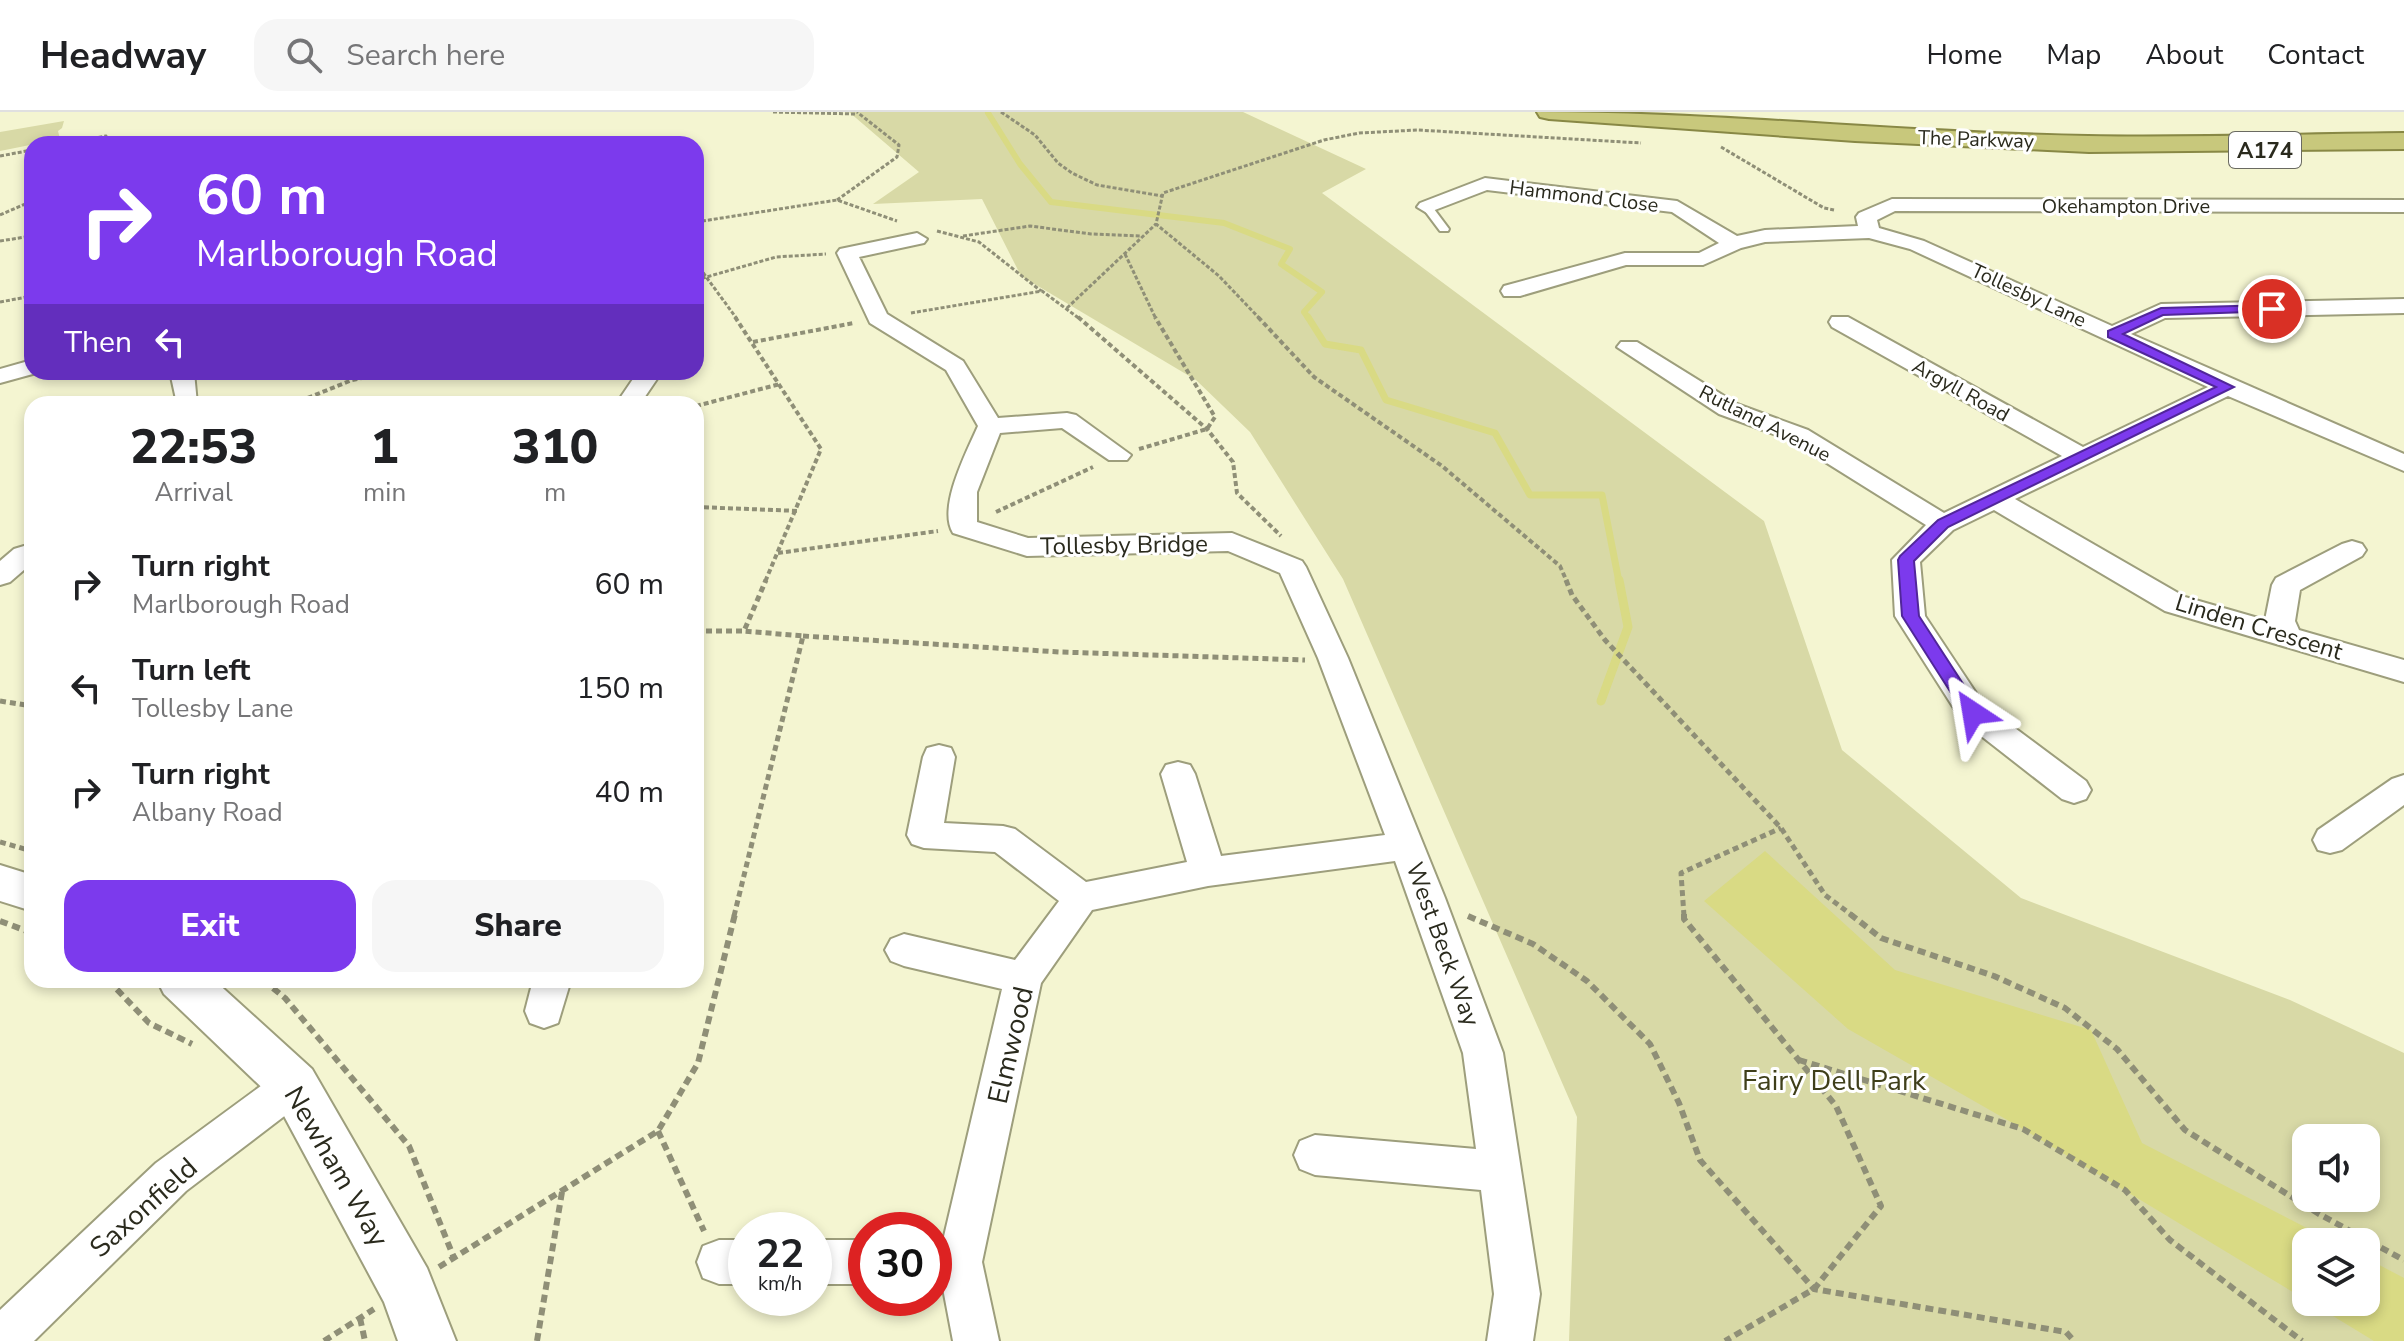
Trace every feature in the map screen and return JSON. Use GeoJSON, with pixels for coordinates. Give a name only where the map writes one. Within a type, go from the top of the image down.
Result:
{"type":"FeatureCollection","features":[{"type":"Feature","properties":{"kind":"highway","name":"The Parkway"},"geometry":{"type":"LineString","coordinates":[[1549,112],[1870,134],[2125,144],[2404,141]]}},
{"type":"Feature","properties":{"kind":"highway","name":"The Parkway"},"geometry":{"type":"LineString","coordinates":[[1810,112],[2104,126],[2404,124]]}},
{"type":"Feature","properties":{"kind":"highway"},"geometry":{"type":"LineString","coordinates":[[1866,115],[2021,117]]}},
{"type":"Feature","properties":{"kind":"highway","name":"A174"},"geometry":{"type":"LineString","coordinates":[[2125,144],[2248,150],[2404,149]]}},
{"type":"Feature","properties":{"kind":"street","name":"Hammond Close"},"geometry":{"type":"LineString","coordinates":[[1427,207],[1485,184],[1677,207],[1734,243]]}},
{"type":"Feature","properties":{"kind":"street","name":"Okehampton Drive"},"geometry":{"type":"LineString","coordinates":[[1868,225],[1892,205],[2404,206]]}},
{"type":"Feature","properties":{"kind":"street"},"geometry":{"type":"LineString","coordinates":[[1512,291],[1625,259],[1703,259],[1734,243],[1765,236],[1868,225]]}},
{"type":"Feature","properties":{"kind":"street","name":"Tollesby Lane"},"geometry":{"type":"LineString","coordinates":[[1868,225],[2404,463]]}},
{"type":"Feature","properties":{"kind":"street"},"geometry":{"type":"LineString","coordinates":[[918,231],[847,253],[878,318],[955,366],[990,426],[1067,420],[1118,455]]}},
{"type":"Feature","properties":{"kind":"street"},"geometry":{"type":"LineString","coordinates":[[2113,334],[2161,311],[2404,306]]}},
{"type":"Feature","properties":{"kind":"street"},"geometry":{"type":"LineString","coordinates":[[2355,307],[2404,328]]}},
{"type":"Feature","properties":{"kind":"street","name":"Argyll Road"},"geometry":{"type":"LineString","coordinates":[[1840,322],[2082,457]]}},
{"type":"Feature","properties":{"kind":"street","name":"Rutland Avenue"},"geometry":{"type":"LineString","coordinates":[[1629,347],[1728,409],[1799,435],[1943,524]]}},
{"type":"Feature","properties":{"kind":"street"},"geometry":{"type":"LineString","coordinates":[[0,376],[24,369]]}},
{"type":"Feature","properties":{"kind":"street"},"geometry":{"type":"LineString","coordinates":[[2074,790],[1973,713],[1910,616],[1906,560],[1943,524],[2227,387]]}},
{"type":"Feature","properties":{"kind":"street","name":"Tollesby Bridge"},"geometry":{"type":"LineString","coordinates":[[990,426],[964,492],[963,527],[1027,547],[1232,542],[1292,567]]}},
{"type":"Feature","properties":{"kind":"street","name":"Linden Crescent"},"geometry":{"type":"LineString","coordinates":[[1994,498],[2175,604],[2404,671]]}},
{"type":"Feature","properties":{"kind":"street"},"geometry":{"type":"LineString","coordinates":[[2287,635],[2280,621],[2286,585],[2352,550]]}},
{"type":"Feature","properties":{"kind":"street"},"geometry":{"type":"LineString","coordinates":[[0,576],[19,555]]}},
{"type":"Feature","properties":{"kind":"street","name":"West Beck Way"},"geometry":{"type":"LineString","coordinates":[[1292,567],[1333,658],[1427,898],[1483,1053],[1517,1294],[1510,1341]]}},
{"type":"Feature","properties":{"kind":"street"},"geometry":{"type":"LineString","coordinates":[[939,757],[924,835],[1003,839],[1081,898],[1208,872],[1406,846]]}},
{"type":"Feature","properties":{"kind":"street"},"geometry":{"type":"LineString","coordinates":[[1178,774],[1208,872]]}},
{"type":"Feature","properties":{"kind":"street"},"geometry":{"type":"LineString","coordinates":[[2330,840],[2404,788]]}},
{"type":"Feature","properties":{"kind":"street"},"geometry":{"type":"LineString","coordinates":[[0,883],[24,890]]}},
{"type":"Feature","properties":{"kind":"street","name":"Elmwood"},"geometry":{"type":"LineString","coordinates":[[952,1243],[1023,978],[1081,898]]}},
{"type":"Feature","properties":{"kind":"street"},"geometry":{"type":"LineString","coordinates":[[904,950],[1023,978]]}},
{"type":"Feature","properties":{"kind":"street","name":"Newham Way"},"geometry":{"type":"LineString","coordinates":[[190,988],[294,1085],[407,1288],[427,1341]]}},
{"type":"Feature","properties":{"kind":"street","name":"Saxonfield"},"geometry":{"type":"LineString","coordinates":[[1,1341],[171,1177],[294,1085]]}},
{"type":"Feature","properties":{"kind":"street"},"geometry":{"type":"LineString","coordinates":[[1315,1155],[1502,1172]]}},
{"type":"Feature","properties":{"kind":"street","name":"Elmwood"},"geometry":{"type":"LineString","coordinates":[[952,1276],[976,1341]]}},
{"type":"Feature","properties":{"kind":"lane"},"geometry":{"type":"LineString","coordinates":[[1427,207],[1444,229]]}},
{"type":"Feature","properties":{"kind":"path"},"geometry":{"type":"LineString","coordinates":[[704,221],[837,200],[897,157],[899,145],[857,113],[773,112]]}},
{"type":"Feature","properties":{"kind":"path"},"geometry":{"type":"LineString","coordinates":[[1001,112],[1035,135],[1058,163],[1072,173],[1097,185],[1162,194],[1324,140],[1359,133],[1418,130],[1623,144],[1649,142]]}},
{"type":"Feature","properties":{"kind":"path"},"geometry":{"type":"LineString","coordinates":[[1717,144],[1824,208],[1868,225]]}},
{"type":"Feature","properties":{"kind":"path"},"geometry":{"type":"LineString","coordinates":[[0,156],[24,152]]}},
{"type":"Feature","properties":{"kind":"path"},"geometry":{"type":"LineString","coordinates":[[1162,194],[1156,222],[1067,308],[1207,429],[1226,450],[1233,462],[1237,493],[1288,543],[1292,567]]}},
{"type":"Feature","properties":{"kind":"path"},"geometry":{"type":"LineString","coordinates":[[837,200],[918,231],[979,242],[1042,291]]}},
{"type":"Feature","properties":{"kind":"path"},"geometry":{"type":"LineString","coordinates":[[0,215],[24,204]]}},
{"type":"Feature","properties":{"kind":"path"},"geometry":{"type":"LineString","coordinates":[[1156,222],[1219,276],[1314,377],[1442,466],[1560,566],[1572,595],[1605,640],[1781,828],[1825,895],[1881,938],[1994,976],[2065,1008],[2117,1049],[2185,1130],[2319,1214],[2404,1260]]}},
{"type":"Feature","properties":{"kind":"path"},"geometry":{"type":"LineString","coordinates":[[960,237],[1030,226],[1091,234],[1140,236]]}},
{"type":"Feature","properties":{"kind":"path"},"geometry":{"type":"LineString","coordinates":[[0,241],[24,237]]}},
{"type":"Feature","properties":{"kind":"path"},"geometry":{"type":"LineString","coordinates":[[744,631],[777,553],[799,511],[821,449],[705,277],[776,257],[847,253]]}},
{"type":"Feature","properties":{"kind":"path"},"geometry":{"type":"LineString","coordinates":[[1125,254],[1144,301],[1184,359],[1211,408],[1215,417],[1207,429]]}},
{"type":"Feature","properties":{"kind":"path"},"geometry":{"type":"LineString","coordinates":[[0,302],[24,298]]}},
{"type":"Feature","properties":{"kind":"path"},"geometry":{"type":"LineString","coordinates":[[319,396],[352,380]]}},
{"type":"Feature","properties":{"kind":"path"},"geometry":{"type":"LineString","coordinates":[[704,404],[780,384]]}},
{"type":"Feature","properties":{"kind":"path"},"geometry":{"type":"LineString","coordinates":[[704,507],[799,511]]}},
{"type":"Feature","properties":{"kind":"path"},"geometry":{"type":"LineString","coordinates":[[704,631],[1287,662],[1333,658]]}},
{"type":"Feature","properties":{"kind":"path"},"geometry":{"type":"LineString","coordinates":[[324,1341],[658,1131],[698,1063],[803,636]]}},
{"type":"Feature","properties":{"kind":"path"},"geometry":{"type":"LineString","coordinates":[[0,701],[24,705]]}},
{"type":"Feature","properties":{"kind":"path"},"geometry":{"type":"LineString","coordinates":[[1725,1341],[1814,1289],[1881,1206],[1836,1106],[1684,919],[1681,873],[1781,828]]}},
{"type":"Feature","properties":{"kind":"path"},"geometry":{"type":"LineString","coordinates":[[0,842],[24,849]]}},
{"type":"Feature","properties":{"kind":"path"},"geometry":{"type":"LineString","coordinates":[[1427,898],[1533,944],[1587,981],[1650,1044],[1679,1103],[1700,1160],[1814,1289],[2066,1332],[2074,1341]]}},
{"type":"Feature","properties":{"kind":"path"},"geometry":{"type":"LineString","coordinates":[[0,921],[24,930]]}},
{"type":"Feature","properties":{"kind":"path"},"geometry":{"type":"LineString","coordinates":[[273,988],[285,998],[409,1146],[454,1258]]}},
{"type":"Feature","properties":{"kind":"path"},"geometry":{"type":"LineString","coordinates":[[1798,1060],[2023,1129],[2125,1190],[2170,1240],[2302,1341]]}},
{"type":"Feature","properties":{"kind":"path"},"geometry":{"type":"LineString","coordinates":[[658,1131],[728,1255]]}},
{"type":"Feature","properties":{"kind":"path"},"geometry":{"type":"LineString","coordinates":[[537,1341],[562,1191]]}},
{"type":"Feature","properties":{"kind":"path"},"geometry":{"type":"LineString","coordinates":[[360,1318],[365,1341]]}},
{"type":"Feature","properties":{"kind":"green space","name":"Fairy Dell Park"},"geometry":{"type":"Polygon","coordinates":[[[849,112],[1243,112],[1366,169],[1322,193],[1764,521],[1842,750],[2021,898],[2290,1000],[2404,1053],[2404,1341],[1569,1341],[1577,1117],[1343,579],[1250,432],[1196,380],[1021,276],[982,199],[873,204],[919,172],[849,112]]]}},
{"type":"Feature","properties":{"kind":"green space"},"geometry":{"type":"Polygon","coordinates":[[[64,121],[58,131],[59,136],[24,136],[24,146],[0,151],[0,132],[64,121]]]}},
{"type":"Feature","properties":{"kind":"shaded area"},"geometry":{"type":"Polygon","coordinates":[[[1765,851],[1895,970],[2091,1030],[2142,1143],[2307,1228],[2292,1228],[2292,1292],[2023,1129],[1848,1029],[1704,901],[1765,851]]]}},
{"type":"Feature","properties":{"kind":"shaded area"},"geometry":{"type":"Polygon","coordinates":[[[2380,1265],[2404,1278],[2404,1341],[2374,1341],[2333,1316],[2380,1316],[2380,1265]]]}},
{"type":"Feature","properties":{"kind":"waterway"},"geometry":{"type":"LineString","coordinates":[[988,113],[1020,164],[1051,202],[1224,223],[1290,249],[1281,264],[1322,292],[1304,312],[1309,319]]}},
{"type":"Feature","properties":{"kind":"waterway"},"geometry":{"type":"LineString","coordinates":[[1308,317],[1325,344],[1361,350],[1386,400],[1495,433],[1530,495],[1602,495],[1619,582]]}},
{"type":"Feature","properties":{"kind":"waterway"},"geometry":{"type":"LineString","coordinates":[[1601,701],[1628,627],[1619,580]]}},
{"type":"Feature","properties":{"kind":"route"},"geometry":{"type":"LineString","coordinates":[[1973,713],[1910,616],[1906,560],[1943,524],[2227,387],[2113,334],[2161,311],[2272,309]]}}]}
